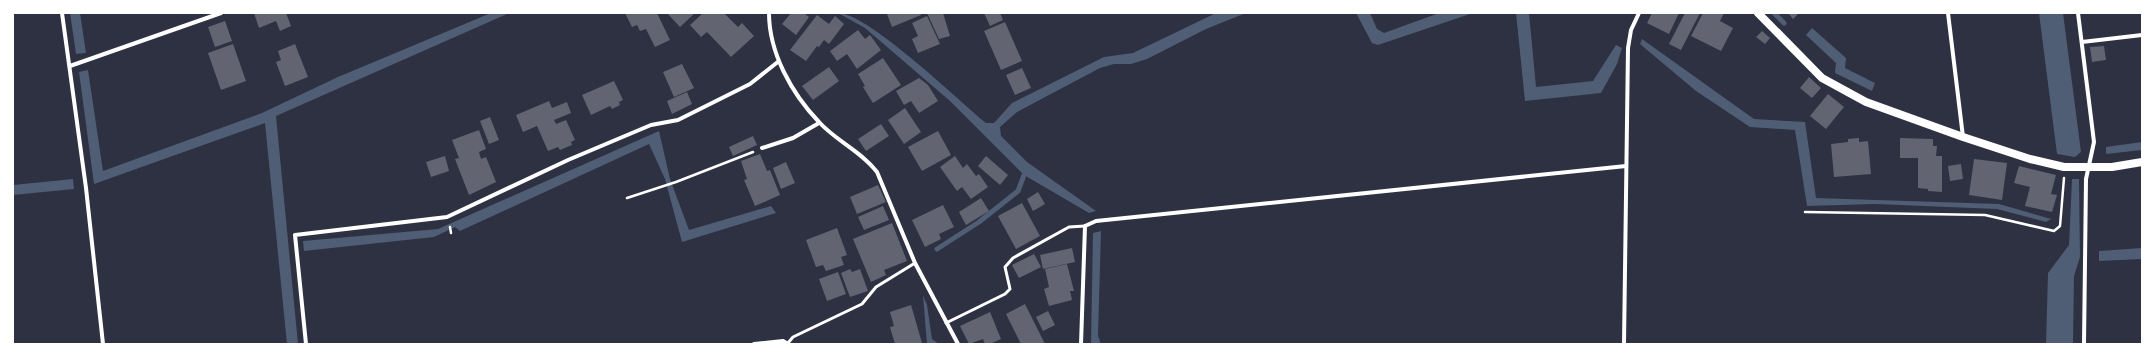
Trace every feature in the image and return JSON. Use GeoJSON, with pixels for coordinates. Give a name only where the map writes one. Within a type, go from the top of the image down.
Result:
{"type":"FeatureCollection","features":[{"type":"Feature","properties":{"kind":"main road"},"geometry":{"type":"LineString","coordinates":[[1758,13],[1822,78],[1866,102],[1963,137],[2030,159],[2064,168],[2089,168],[2142,162]]}},
{"type":"Feature","properties":{"kind":"street"},"geometry":{"type":"LineString","coordinates":[[62,13],[70,66],[103,344]]}},
{"type":"Feature","properties":{"kind":"street"},"geometry":{"type":"LineString","coordinates":[[70,66],[221,13]]}},
{"type":"Feature","properties":{"kind":"street"},"geometry":{"type":"LineString","coordinates":[[769,13],[769,25],[779,61],[794,90],[819,123],[868,161],[877,172],[916,262],[946,324],[958,344]]}},
{"type":"Feature","properties":{"kind":"street"},"geometry":{"type":"LineString","coordinates":[[1624,344],[1628,48],[1631,30],[1640,13]]}},
{"type":"Feature","properties":{"kind":"street"},"geometry":{"type":"LineString","coordinates":[[1948,13],[1963,137]]}},
{"type":"Feature","properties":{"kind":"street"},"geometry":{"type":"LineString","coordinates":[[2078,13],[2094,142],[2086,179],[2084,344]]}},
{"type":"Feature","properties":{"kind":"street"},"geometry":{"type":"LineString","coordinates":[[2082,42],[2142,35]]}},
{"type":"Feature","properties":{"kind":"street"},"geometry":{"type":"LineString","coordinates":[[306,344],[295,235],[447,217],[568,160],[651,125],[678,120],[750,84],[779,61]]}},
{"type":"Feature","properties":{"kind":"street"},"geometry":{"type":"LineString","coordinates":[[762,148],[792,138],[819,123]]}},
{"type":"Feature","properties":{"kind":"street"},"geometry":{"type":"LineString","coordinates":[[1081,344],[1085,226],[1096,221],[1626,166]]}},
{"type":"Feature","properties":{"kind":"street"},"geometry":{"type":"LineString","coordinates":[[754,344],[783,341],[788,344]]}},
{"type":"Feature","properties":{"kind":"lane"},"geometry":{"type":"LineString","coordinates":[[946,324],[1005,294],[1010,289],[1005,267],[1013,258],[1069,227],[1085,226]]}},
{"type":"Feature","properties":{"kind":"lane"},"geometry":{"type":"LineString","coordinates":[[788,344],[793,337],[862,304],[876,287],[916,262]]}},
{"type":"Feature","properties":{"kind":"path"},"geometry":{"type":"LineString","coordinates":[[627,198],[676,182],[762,148]]}},
{"type":"Feature","properties":{"kind":"path"},"geometry":{"type":"LineString","coordinates":[[1805,212],[1984,215],[2054,231],[2060,226],[2064,168]]}},
{"type":"Feature","properties":{"kind":"water"},"geometry":{"type":"Polygon","coordinates":[[[70,13],[80,13],[86,53],[76,54],[70,13]]]}},
{"type":"Feature","properties":{"kind":"water"},"geometry":{"type":"Polygon","coordinates":[[[491,13],[507,14],[276,116],[298,344],[287,344],[265,123],[94,184],[79,72],[88,70],[103,171],[262,113],[338,77],[491,13]]]}},
{"type":"Feature","properties":{"kind":"water"},"geometry":{"type":"Polygon","coordinates":[[[838,13],[852,17],[870,27],[913,60],[986,123],[994,123],[1012,103],[1104,57],[1133,53],[1216,13],[1246,13],[1206,29],[1147,59],[1131,64],[1114,64],[1100,68],[1017,112],[1000,127],[1001,136],[1027,162],[1096,211],[1089,213],[1024,175],[950,101],[865,28],[838,13]]]}},
{"type":"Feature","properties":{"kind":"water"},"geometry":{"type":"Polygon","coordinates":[[[1356,13],[1370,13],[1377,29],[1384,33],[1439,13],[1473,13],[1378,45],[1372,43],[1356,13]]]}},
{"type":"Feature","properties":{"kind":"water"},"geometry":{"type":"Polygon","coordinates":[[[1516,13],[1529,13],[1536,87],[1593,81],[1616,45],[1622,48],[1617,64],[1601,93],[1525,101],[1516,13]]]}},
{"type":"Feature","properties":{"kind":"water"},"geometry":{"type":"Polygon","coordinates":[[[2039,13],[2063,13],[2081,152],[2075,157],[2057,154],[2039,13]]]}},
{"type":"Feature","properties":{"kind":"water"},"geometry":{"type":"Polygon","coordinates":[[[1812,28],[1846,58],[1845,68],[1875,83],[1872,91],[1835,73],[1836,63],[1806,35],[1812,28]]]}},
{"type":"Feature","properties":{"kind":"water"},"geometry":{"type":"Polygon","coordinates":[[[1642,39],[1754,119],[1805,122],[1816,198],[1999,204],[2051,219],[2046,222],[1997,209],[1875,204],[1807,206],[1795,130],[1750,127],[1696,91],[1640,44],[1642,39]]]}},
{"type":"Feature","properties":{"kind":"water"},"geometry":{"type":"Polygon","coordinates":[[[659,131],[670,179],[689,230],[771,206],[776,213],[682,242],[665,179],[649,144],[460,231],[455,227],[434,237],[304,251],[303,241],[438,229],[659,131]]]}},
{"type":"Feature","properties":{"kind":"water"},"geometry":{"type":"Polygon","coordinates":[[[2142,142],[2142,150],[2106,154],[2106,147],[2142,142]]]}},
{"type":"Feature","properties":{"kind":"water"},"geometry":{"type":"Polygon","coordinates":[[[73,179],[74,189],[13,195],[13,185],[73,179]]]}},
{"type":"Feature","properties":{"kind":"water"},"geometry":{"type":"Polygon","coordinates":[[[2072,179],[2079,179],[2080,257],[2074,276],[2073,344],[2046,344],[2048,273],[2069,245],[2072,179]]]}},
{"type":"Feature","properties":{"kind":"water"},"geometry":{"type":"Polygon","coordinates":[[[1101,231],[1098,336],[1101,344],[1091,344],[1093,233],[1101,231]]]}},
{"type":"Feature","properties":{"kind":"water"},"geometry":{"type":"Polygon","coordinates":[[[2142,248],[2142,259],[2099,261],[2099,251],[2142,248]]]}},
{"type":"Feature","properties":{"kind":"water"},"geometry":{"type":"Polygon","coordinates":[[[923,295],[927,305],[932,339],[939,344],[927,344],[923,295]]]}},
{"type":"Feature","properties":{"kind":"building"},"geometry":{"type":"Polygon","coordinates":[[[254,13],[286,13],[291,26],[280,31],[276,21],[259,28],[254,13]]]}},
{"type":"Feature","properties":{"kind":"building"},"geometry":{"type":"Polygon","coordinates":[[[625,13],[657,13],[670,40],[655,47],[646,29],[640,31],[637,25],[632,27],[625,13]]]}},
{"type":"Feature","properties":{"kind":"building"},"geometry":{"type":"Polygon","coordinates":[[[667,13],[695,13],[680,27],[667,13]]]}},
{"type":"Feature","properties":{"kind":"building"},"geometry":{"type":"Polygon","coordinates":[[[703,13],[724,13],[738,27],[742,23],[754,36],[731,57],[707,32],[701,37],[690,25],[703,13]]]}},
{"type":"Feature","properties":{"kind":"building"},"geometry":{"type":"Polygon","coordinates":[[[791,13],[804,13],[809,17],[796,35],[782,24],[791,13]]]}},
{"type":"Feature","properties":{"kind":"building"},"geometry":{"type":"Polygon","coordinates":[[[921,13],[921,15],[892,27],[887,14],[921,13]]]}},
{"type":"Feature","properties":{"kind":"building"},"geometry":{"type":"Polygon","coordinates":[[[927,13],[943,13],[950,36],[939,39],[927,13]]]}},
{"type":"Feature","properties":{"kind":"building"},"geometry":{"type":"Polygon","coordinates":[[[984,13],[1000,13],[1003,20],[990,26],[984,13]]]}},
{"type":"Feature","properties":{"kind":"building"},"geometry":{"type":"Polygon","coordinates":[[[1652,13],[1679,13],[1669,34],[1647,23],[1652,13]]]}},
{"type":"Feature","properties":{"kind":"building"},"geometry":{"type":"Polygon","coordinates":[[[1685,13],[1700,13],[1681,50],[1669,44],[1685,13]]]}},
{"type":"Feature","properties":{"kind":"building"},"geometry":{"type":"Polygon","coordinates":[[[1703,13],[1724,13],[1720,21],[1733,28],[1721,51],[1691,36],[1703,13]]]}},
{"type":"Feature","properties":{"kind":"building"},"geometry":{"type":"Polygon","coordinates":[[[1788,13],[1799,13],[1793,19],[1788,13]]]}},
{"type":"Feature","properties":{"kind":"building"},"geometry":{"type":"Polygon","coordinates":[[[817,15],[829,24],[835,16],[844,24],[829,44],[824,40],[819,47],[817,46],[806,61],[790,50],[817,15]]]}},
{"type":"Feature","properties":{"kind":"building"},"geometry":{"type":"Polygon","coordinates":[[[927,16],[940,44],[918,53],[912,39],[918,36],[912,23],[927,16]]]}},
{"type":"Feature","properties":{"kind":"building"},"geometry":{"type":"Polygon","coordinates":[[[225,21],[232,41],[215,47],[208,27],[225,21]]]}},
{"type":"Feature","properties":{"kind":"building"},"geometry":{"type":"Polygon","coordinates":[[[1005,22],[1022,61],[1001,70],[984,31],[1005,22]]]}},
{"type":"Feature","properties":{"kind":"building"},"geometry":{"type":"Polygon","coordinates":[[[858,30],[865,39],[870,35],[881,50],[857,69],[847,54],[837,61],[830,51],[858,30]]]}},
{"type":"Feature","properties":{"kind":"building"},"geometry":{"type":"Polygon","coordinates":[[[1762,31],[1770,38],[1765,44],[1756,37],[1762,31]]]}},
{"type":"Feature","properties":{"kind":"building"},"geometry":{"type":"Polygon","coordinates":[[[233,44],[246,81],[221,90],[208,53],[233,44]]]}},
{"type":"Feature","properties":{"kind":"building"},"geometry":{"type":"Polygon","coordinates":[[[295,44],[308,77],[285,86],[276,62],[281,60],[278,51],[295,44]]]}},
{"type":"Feature","properties":{"kind":"building"},"geometry":{"type":"Polygon","coordinates":[[[2104,46],[2106,60],[2092,62],[2090,47],[2104,46]]]}},
{"type":"Feature","properties":{"kind":"building"},"geometry":{"type":"Polygon","coordinates":[[[883,58],[901,85],[873,103],[863,87],[865,86],[858,74],[883,58]]]}},
{"type":"Feature","properties":{"kind":"building"},"geometry":{"type":"Polygon","coordinates":[[[682,64],[694,88],[674,97],[663,72],[682,64]]]}},
{"type":"Feature","properties":{"kind":"building"},"geometry":{"type":"Polygon","coordinates":[[[829,67],[839,81],[813,100],[802,86],[829,67]]]}},
{"type":"Feature","properties":{"kind":"building"},"geometry":{"type":"Polygon","coordinates":[[[1022,68],[1031,88],[1015,95],[1006,75],[1022,68]]]}},
{"type":"Feature","properties":{"kind":"building"},"geometry":{"type":"Polygon","coordinates":[[[1809,77],[1821,88],[1812,98],[1800,88],[1809,77]]]}},
{"type":"Feature","properties":{"kind":"building"},"geometry":{"type":"Polygon","coordinates":[[[919,78],[928,85],[938,101],[919,113],[911,101],[904,105],[896,91],[919,78]]]}},
{"type":"Feature","properties":{"kind":"building"},"geometry":{"type":"Polygon","coordinates":[[[614,81],[623,100],[619,102],[620,105],[612,109],[610,106],[591,115],[582,95],[614,81]]]}},
{"type":"Feature","properties":{"kind":"building"},"geometry":{"type":"Polygon","coordinates":[[[687,92],[692,104],[672,114],[667,101],[687,92]]]}},
{"type":"Feature","properties":{"kind":"building"},"geometry":{"type":"Polygon","coordinates":[[[1828,94],[1844,107],[1826,129],[1810,116],[1828,94]]]}},
{"type":"Feature","properties":{"kind":"building"},"geometry":{"type":"Polygon","coordinates":[[[549,101],[552,108],[567,102],[571,113],[554,120],[556,124],[566,120],[575,140],[571,142],[572,145],[560,150],[558,147],[548,151],[537,126],[523,132],[516,115],[549,101]]]}},
{"type":"Feature","properties":{"kind":"building"},"geometry":{"type":"Polygon","coordinates":[[[905,108],[921,132],[904,144],[888,120],[905,108]]]}},
{"type":"Feature","properties":{"kind":"building"},"geometry":{"type":"Polygon","coordinates":[[[490,117],[499,140],[489,144],[480,121],[490,117]]]}},
{"type":"Feature","properties":{"kind":"building"},"geometry":{"type":"Polygon","coordinates":[[[881,124],[889,136],[866,151],[858,139],[881,124]]]}},
{"type":"Feature","properties":{"kind":"building"},"geometry":{"type":"Polygon","coordinates":[[[479,130],[486,149],[479,152],[481,159],[486,157],[496,182],[469,195],[455,159],[459,158],[452,140],[479,130]]]}},
{"type":"Feature","properties":{"kind":"building"},"geometry":{"type":"Polygon","coordinates":[[[938,131],[951,155],[922,171],[908,147],[938,131]]]}},
{"type":"Feature","properties":{"kind":"building"},"geometry":{"type":"Polygon","coordinates":[[[753,136],[757,145],[733,156],[729,147],[753,136]]]}},
{"type":"Feature","properties":{"kind":"building"},"geometry":{"type":"Polygon","coordinates":[[[1859,138],[1859,142],[1868,141],[1871,174],[1834,177],[1831,144],[1848,142],[1848,139],[1859,138]]]}},
{"type":"Feature","properties":{"kind":"building"},"geometry":{"type":"Polygon","coordinates":[[[1900,138],[1933,139],[1933,146],[1937,146],[1936,156],[1942,156],[1942,192],[1928,191],[1928,189],[1918,188],[1918,158],[1900,158],[1900,138]]]}},
{"type":"Feature","properties":{"kind":"building"},"geometry":{"type":"Polygon","coordinates":[[[760,154],[767,171],[770,170],[780,195],[755,206],[744,180],[747,179],[741,161],[760,154]]]}},
{"type":"Feature","properties":{"kind":"building"},"geometry":{"type":"Polygon","coordinates":[[[445,156],[449,171],[431,177],[426,162],[445,156]]]}},
{"type":"Feature","properties":{"kind":"building"},"geometry":{"type":"Polygon","coordinates":[[[955,156],[963,168],[967,164],[976,176],[979,174],[988,187],[971,199],[962,187],[957,191],[940,167],[955,156]]]}},
{"type":"Feature","properties":{"kind":"building"},"geometry":{"type":"Polygon","coordinates":[[[986,156],[1008,175],[1000,185],[978,166],[986,156]]]}},
{"type":"Feature","properties":{"kind":"building"},"geometry":{"type":"Polygon","coordinates":[[[1974,159],[2007,163],[2002,200],[1969,195],[1974,159]]]}},
{"type":"Feature","properties":{"kind":"building"},"geometry":{"type":"Polygon","coordinates":[[[786,162],[795,183],[781,189],[773,168],[786,162]]]}},
{"type":"Feature","properties":{"kind":"building"},"geometry":{"type":"Polygon","coordinates":[[[1961,164],[1963,179],[1950,181],[1948,166],[1961,164]]]}},
{"type":"Feature","properties":{"kind":"building"},"geometry":{"type":"Polygon","coordinates":[[[2019,166],[2056,175],[2051,194],[2057,195],[2052,212],[2025,206],[2030,187],[2014,183],[2019,166]]]}},
{"type":"Feature","properties":{"kind":"building"},"geometry":{"type":"Polygon","coordinates":[[[878,185],[886,202],[857,214],[850,197],[878,185]]]}},
{"type":"Feature","properties":{"kind":"building"},"geometry":{"type":"Polygon","coordinates":[[[1038,192],[1045,204],[1033,211],[1027,199],[1038,192]]]}},
{"type":"Feature","properties":{"kind":"building"},"geometry":{"type":"Polygon","coordinates":[[[981,198],[989,211],[966,225],[959,212],[981,198]]]}},
{"type":"Feature","properties":{"kind":"building"},"geometry":{"type":"Polygon","coordinates":[[[1022,203],[1040,236],[1016,249],[998,216],[1022,203]]]}},
{"type":"Feature","properties":{"kind":"building"},"geometry":{"type":"Polygon","coordinates":[[[943,205],[954,227],[939,234],[941,239],[925,247],[912,220],[943,205]]]}},
{"type":"Feature","properties":{"kind":"building"},"geometry":{"type":"Polygon","coordinates":[[[883,206],[889,220],[864,230],[858,217],[883,206]]]}},
{"type":"Feature","properties":{"kind":"building"},"geometry":{"type":"Polygon","coordinates":[[[892,223],[907,261],[884,270],[886,275],[871,282],[853,239],[892,223]]]}},
{"type":"Feature","properties":{"kind":"building"},"geometry":{"type":"Polygon","coordinates":[[[837,228],[847,255],[841,257],[844,265],[826,271],[823,265],[816,267],[806,240],[837,228]]]}},
{"type":"Feature","properties":{"kind":"building"},"geometry":{"type":"Polygon","coordinates":[[[1072,248],[1075,262],[1043,269],[1040,255],[1072,248]]]}},
{"type":"Feature","properties":{"kind":"building"},"geometry":{"type":"Polygon","coordinates":[[[1034,254],[1041,267],[1019,278],[1012,265],[1034,254]]]}},
{"type":"Feature","properties":{"kind":"building"},"geometry":{"type":"Polygon","coordinates":[[[1067,264],[1074,291],[1070,291],[1072,300],[1049,306],[1044,289],[1049,287],[1045,269],[1067,264]]]}},
{"type":"Feature","properties":{"kind":"building"},"geometry":{"type":"Polygon","coordinates":[[[850,269],[852,272],[860,269],[868,291],[850,297],[841,273],[850,269]]]}},
{"type":"Feature","properties":{"kind":"building"},"geometry":{"type":"Polygon","coordinates":[[[838,272],[846,294],[827,301],[819,279],[838,272]]]}},
{"type":"Feature","properties":{"kind":"building"},"geometry":{"type":"Polygon","coordinates":[[[1025,304],[1045,344],[1021,344],[1006,314],[1025,304]]]}},
{"type":"Feature","properties":{"kind":"building"},"geometry":{"type":"Polygon","coordinates":[[[911,305],[922,343],[895,344],[890,327],[894,326],[890,312],[911,305]]]}},
{"type":"Feature","properties":{"kind":"building"},"geometry":{"type":"Polygon","coordinates":[[[1048,311],[1055,325],[1043,331],[1036,317],[1048,311]]]}},
{"type":"Feature","properties":{"kind":"building"},"geometry":{"type":"Polygon","coordinates":[[[990,312],[1001,339],[990,344],[985,344],[983,339],[969,344],[960,326],[990,312]]]}},
{"type":"Feature","properties":{"kind":"waterway"},"geometry":{"type":"LineString","coordinates":[[1774,13],[1784,23]]}},
{"type":"Feature","properties":{"kind":"waterway"},"geometry":{"type":"LineString","coordinates":[[937,249],[979,222],[1018,191],[1024,175]]}}]}
